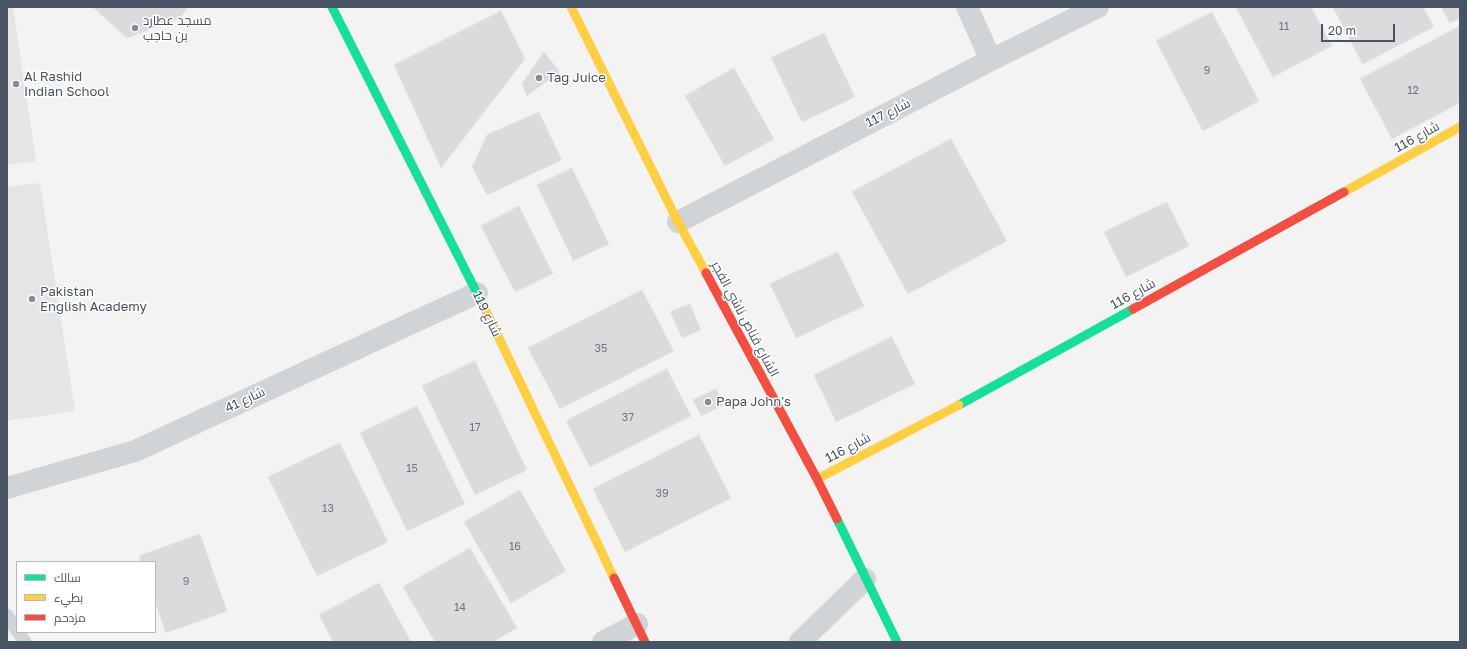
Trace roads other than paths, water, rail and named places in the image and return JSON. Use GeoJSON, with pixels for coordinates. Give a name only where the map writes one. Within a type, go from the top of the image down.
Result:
{"type":"FeatureCollection","features":[{"type":"Feature","properties":{"kind":"street","name":"شارع 119"},"geometry":{"type":"LineString","coordinates":[[332,7],[477,293],[641,633],[603,642]]}},
{"type":"Feature","properties":{"kind":"street","name":"الشارع قناص ناشي الفجر"},"geometry":{"type":"LineString","coordinates":[[571,7],[678,222],[817,479],[897,642]]}},
{"type":"Feature","properties":{"kind":"street"},"geometry":{"type":"LineString","coordinates":[[966,7],[990,60]]}},
{"type":"Feature","properties":{"kind":"street","name":"شارع 117"},"geometry":{"type":"LineString","coordinates":[[678,222],[990,60],[1098,7]]}},
{"type":"Feature","properties":{"kind":"street","name":"شارع 116"},"geometry":{"type":"LineString","coordinates":[[817,479],[1019,373],[1460,128]]}},
{"type":"Feature","properties":{"kind":"street","name":"شارع 41"},"geometry":{"type":"LineString","coordinates":[[7,488],[135,451],[477,293]]}},
{"type":"Feature","properties":{"kind":"street"},"geometry":{"type":"LineString","coordinates":[[800,642],[865,579]]}},
{"type":"Feature","properties":{"kind":"lane"},"geometry":{"type":"LineString","coordinates":[[7,615],[16,629]]}},
{"type":"Feature","properties":{"kind":"lane"},"geometry":{"type":"LineString","coordinates":[[18,633],[25,642]]}},
{"type":"Feature","properties":{"kind":"place","name":"مسجد عطارد بن حاجب"},"geometry":{"type":"Point","coordinates":[135,28]}},
{"type":"Feature","properties":{"kind":"place","name":"Tag Juice"},"geometry":{"type":"Point","coordinates":[539,78]}},
{"type":"Feature","properties":{"kind":"place","name":"Al Rashid Indian School"},"geometry":{"type":"Point","coordinates":[16,84]}},
{"type":"Feature","properties":{"kind":"place","name":"Pakistan English Academy"},"geometry":{"type":"Point","coordinates":[32,299]}},
{"type":"Feature","properties":{"kind":"place","name":"Papa John's"},"geometry":{"type":"Point","coordinates":[708,402]}}]}
